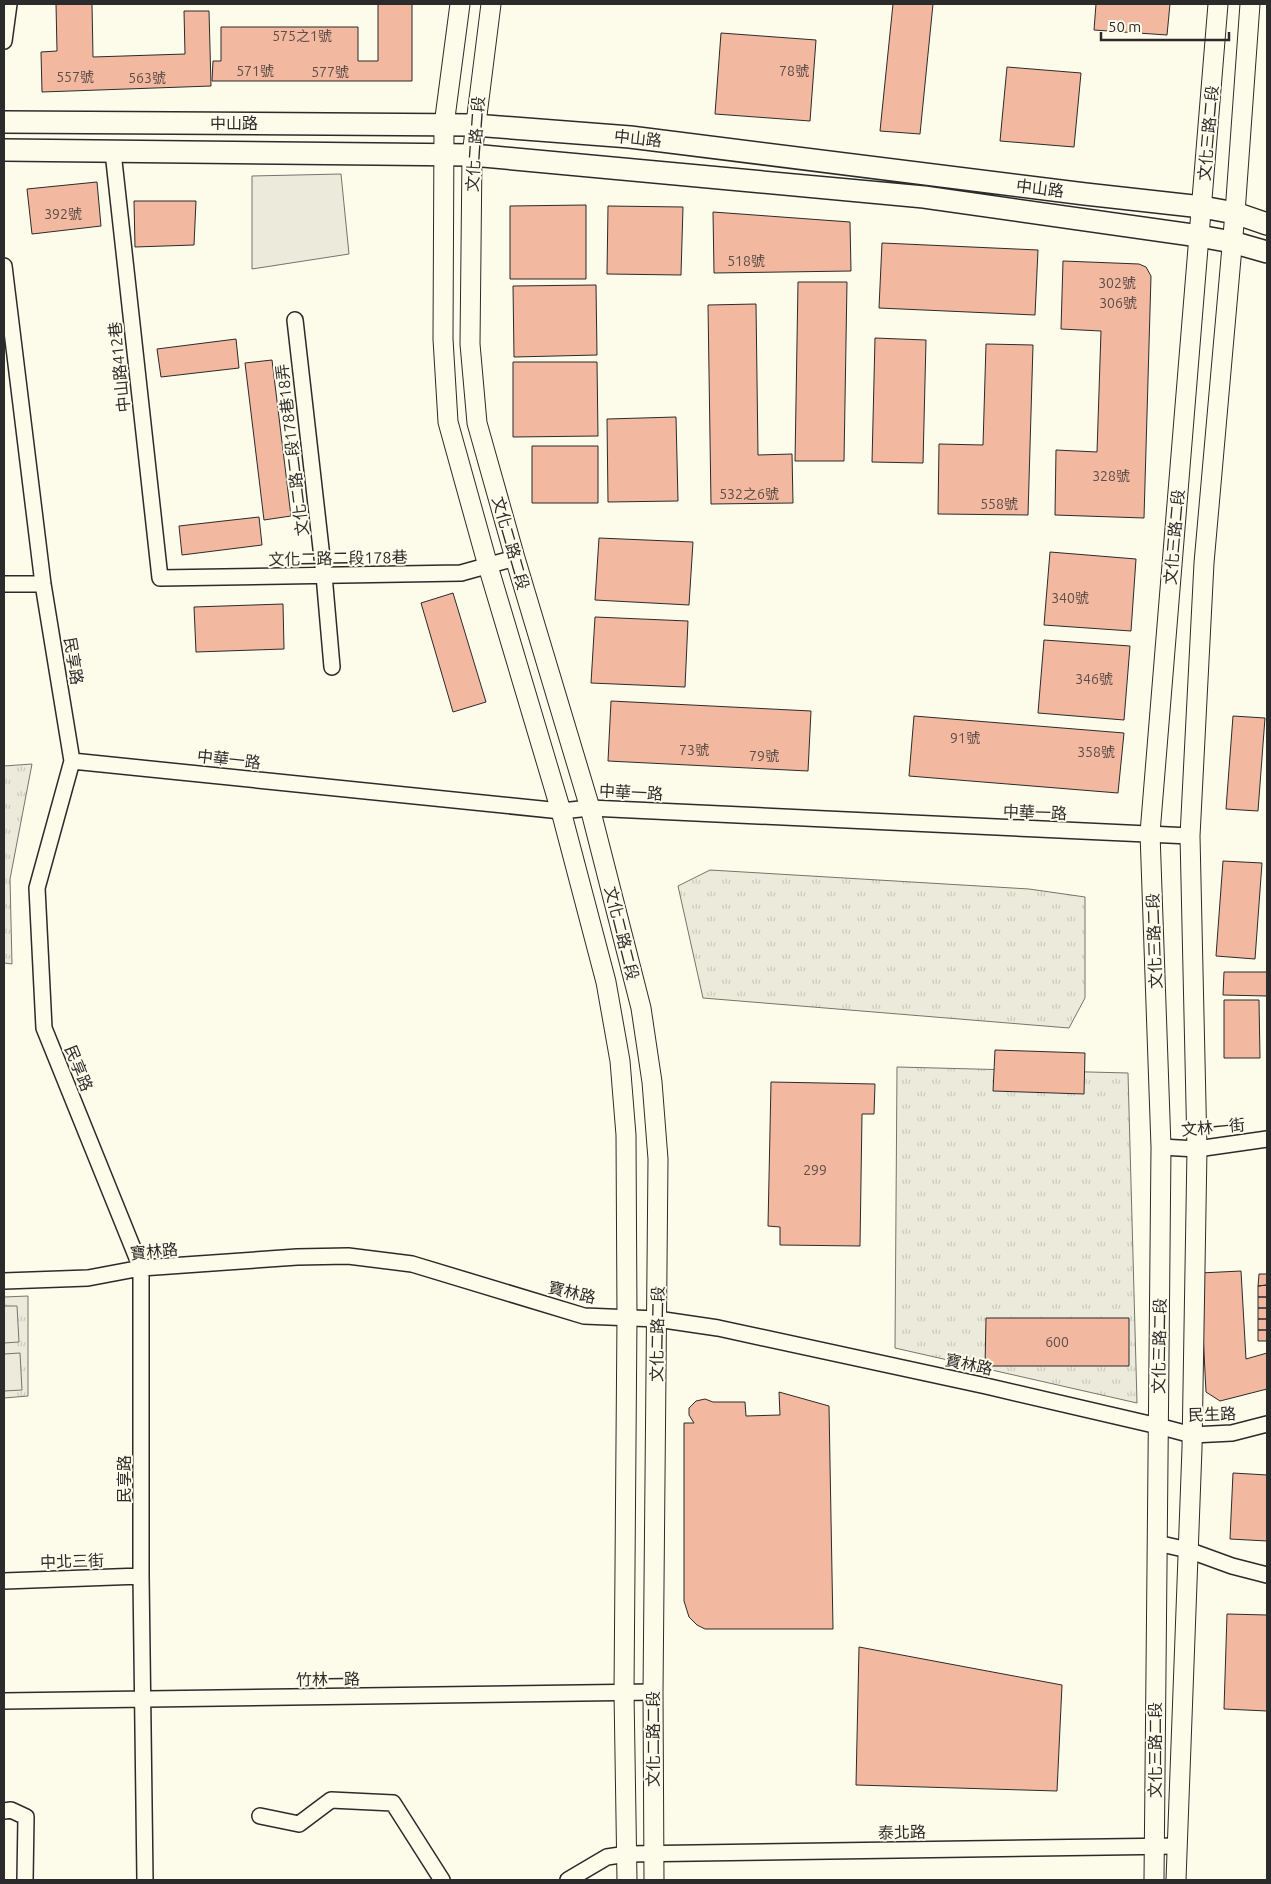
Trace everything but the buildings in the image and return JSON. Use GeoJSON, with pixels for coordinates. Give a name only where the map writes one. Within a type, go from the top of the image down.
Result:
{"type":"FeatureCollection","features":[{"type":"Feature","properties":{"kind":"main road","name":"中山路"},"geometry":{"type":"LineString","coordinates":[[4,122],[474,125],[630,137],[1202,207],[1235,213],[1267,224]]}},
{"type":"Feature","properties":{"kind":"main road","name":"中山路"},"geometry":{"type":"LineString","coordinates":[[4,150],[472,155],[924,197],[1199,236],[1232,242],[1267,252]]}},
{"type":"Feature","properties":{"kind":"street"},"geometry":{"type":"LineString","coordinates":[[4,41],[9,4]]}},
{"type":"Feature","properties":{"kind":"street","name":"文化二路二段"},"geometry":{"type":"LineString","coordinates":[[460,4],[444,125],[443,339],[448,422],[488,566],[561,811],[606,982],[620,1061],[626,1135],[627,1316],[624,1692],[627,1880]]}},
{"type":"Feature","properties":{"kind":"street","name":"文化二路二段"},"geometry":{"type":"LineString","coordinates":[[490,4],[474,125],[472,155],[470,344],[477,423],[515,558],[590,808],[641,1008],[652,1082],[658,1160],[653,1692],[654,1880]]}},
{"type":"Feature","properties":{"kind":"street","name":"文化三路二段"},"geometry":{"type":"LineString","coordinates":[[1154,1880],[1161,1147],[1150,833],[1218,4]]}},
{"type":"Feature","properties":{"kind":"street","name":"文化三路二段"},"geometry":{"type":"LineString","coordinates":[[1176,1880],[1192,1435],[1197,1149],[1190,836],[1204,563],[1235,213],[1250,4]]}},
{"type":"Feature","properties":{"kind":"street","name":"中山路412巷"},"geometry":{"type":"LineString","coordinates":[[113,152],[160,578]]}},
{"type":"Feature","properties":{"kind":"street","name":"民享路"},"geometry":{"type":"LineString","coordinates":[[4,266],[43,584],[72,761],[37,888],[44,1028],[141,1268],[141,1576],[145,1880]]}},
{"type":"Feature","properties":{"kind":"street","name":"文化二路二段178巷18弄"},"geometry":{"type":"LineString","coordinates":[[295,320],[324,576],[332,667]]}},
{"type":"Feature","properties":{"kind":"street","name":"文化二路二段178巷"},"geometry":{"type":"LineString","coordinates":[[160,578],[461,573],[515,558]]}},
{"type":"Feature","properties":{"kind":"street"},"geometry":{"type":"LineString","coordinates":[[4,584],[43,584]]}},
{"type":"Feature","properties":{"kind":"street","name":"中華一路"},"geometry":{"type":"LineString","coordinates":[[72,761],[561,811],[590,808],[985,828],[1190,836]]}},
{"type":"Feature","properties":{"kind":"street","name":"文林一街"},"geometry":{"type":"LineString","coordinates":[[1161,1147],[1197,1149],[1267,1139]]}},
{"type":"Feature","properties":{"kind":"street","name":"寶林路"},"geometry":{"type":"LineString","coordinates":[[4,1281],[88,1278],[141,1268],[297,1257],[348,1256],[412,1264],[584,1316],[627,1316],[727,1330],[986,1386],[1158,1426]]}},
{"type":"Feature","properties":{"kind":"street","name":"民生路"},"geometry":{"type":"LineString","coordinates":[[1158,1426],[1192,1435],[1232,1433],[1267,1424]]}},
{"type":"Feature","properties":{"kind":"street"},"geometry":{"type":"LineString","coordinates":[[1156,1544],[1188,1550],[1232,1566],[1267,1575]]}},
{"type":"Feature","properties":{"kind":"street","name":"中北三街"},"geometry":{"type":"LineString","coordinates":[[4,1582],[141,1576]]}},
{"type":"Feature","properties":{"kind":"street","name":"竹林一路"},"geometry":{"type":"LineString","coordinates":[[4,1701],[653,1692]]}},
{"type":"Feature","properties":{"kind":"street"},"geometry":{"type":"LineString","coordinates":[[260,1816],[299,1824],[331,1800],[393,1802],[442,1880]]}},
{"type":"Feature","properties":{"kind":"street"},"geometry":{"type":"LineString","coordinates":[[4,1811],[11,1810],[26,1818],[25,1880]]}},
{"type":"Feature","properties":{"kind":"street","name":"泰北路"},"geometry":{"type":"LineString","coordinates":[[568,1880],[607,1857],[627,1854],[1177,1846]]}},
{"type":"Feature","properties":{"kind":"green space"},"geometry":{"type":"Polygon","coordinates":[[[32,764],[10,879],[12,964],[4,963],[4,766],[32,764]]]}},
{"type":"Feature","properties":{"kind":"green space"},"geometry":{"type":"Polygon","coordinates":[[[710,870],[1029,889],[1085,897],[1085,998],[1069,1028],[703,998],[678,886],[710,870]]]}},
{"type":"Feature","properties":{"kind":"green space"},"geometry":{"type":"Polygon","coordinates":[[[897,1067],[1128,1073],[1137,1403],[895,1348],[897,1067]]]}},
{"type":"Feature","properties":{"kind":"green space"},"geometry":{"type":"Polygon","coordinates":[[[28,1296],[28,1396],[4,1398],[4,1297],[28,1296]]]}},
{"type":"Feature","properties":{"kind":"green space"},"geometry":{"type":"Polygon","coordinates":[[[4,1306],[17,1306],[19,1342],[4,1343],[4,1306]]]}},
{"type":"Feature","properties":{"kind":"green space"},"geometry":{"type":"Polygon","coordinates":[[[20,1353],[22,1390],[4,1391],[4,1354],[20,1353]]]}},
{"type":"Feature","properties":{"kind":"shaded area"},"geometry":{"type":"Polygon","coordinates":[[[341,174],[349,254],[252,269],[252,176],[341,174]]]}}]}
